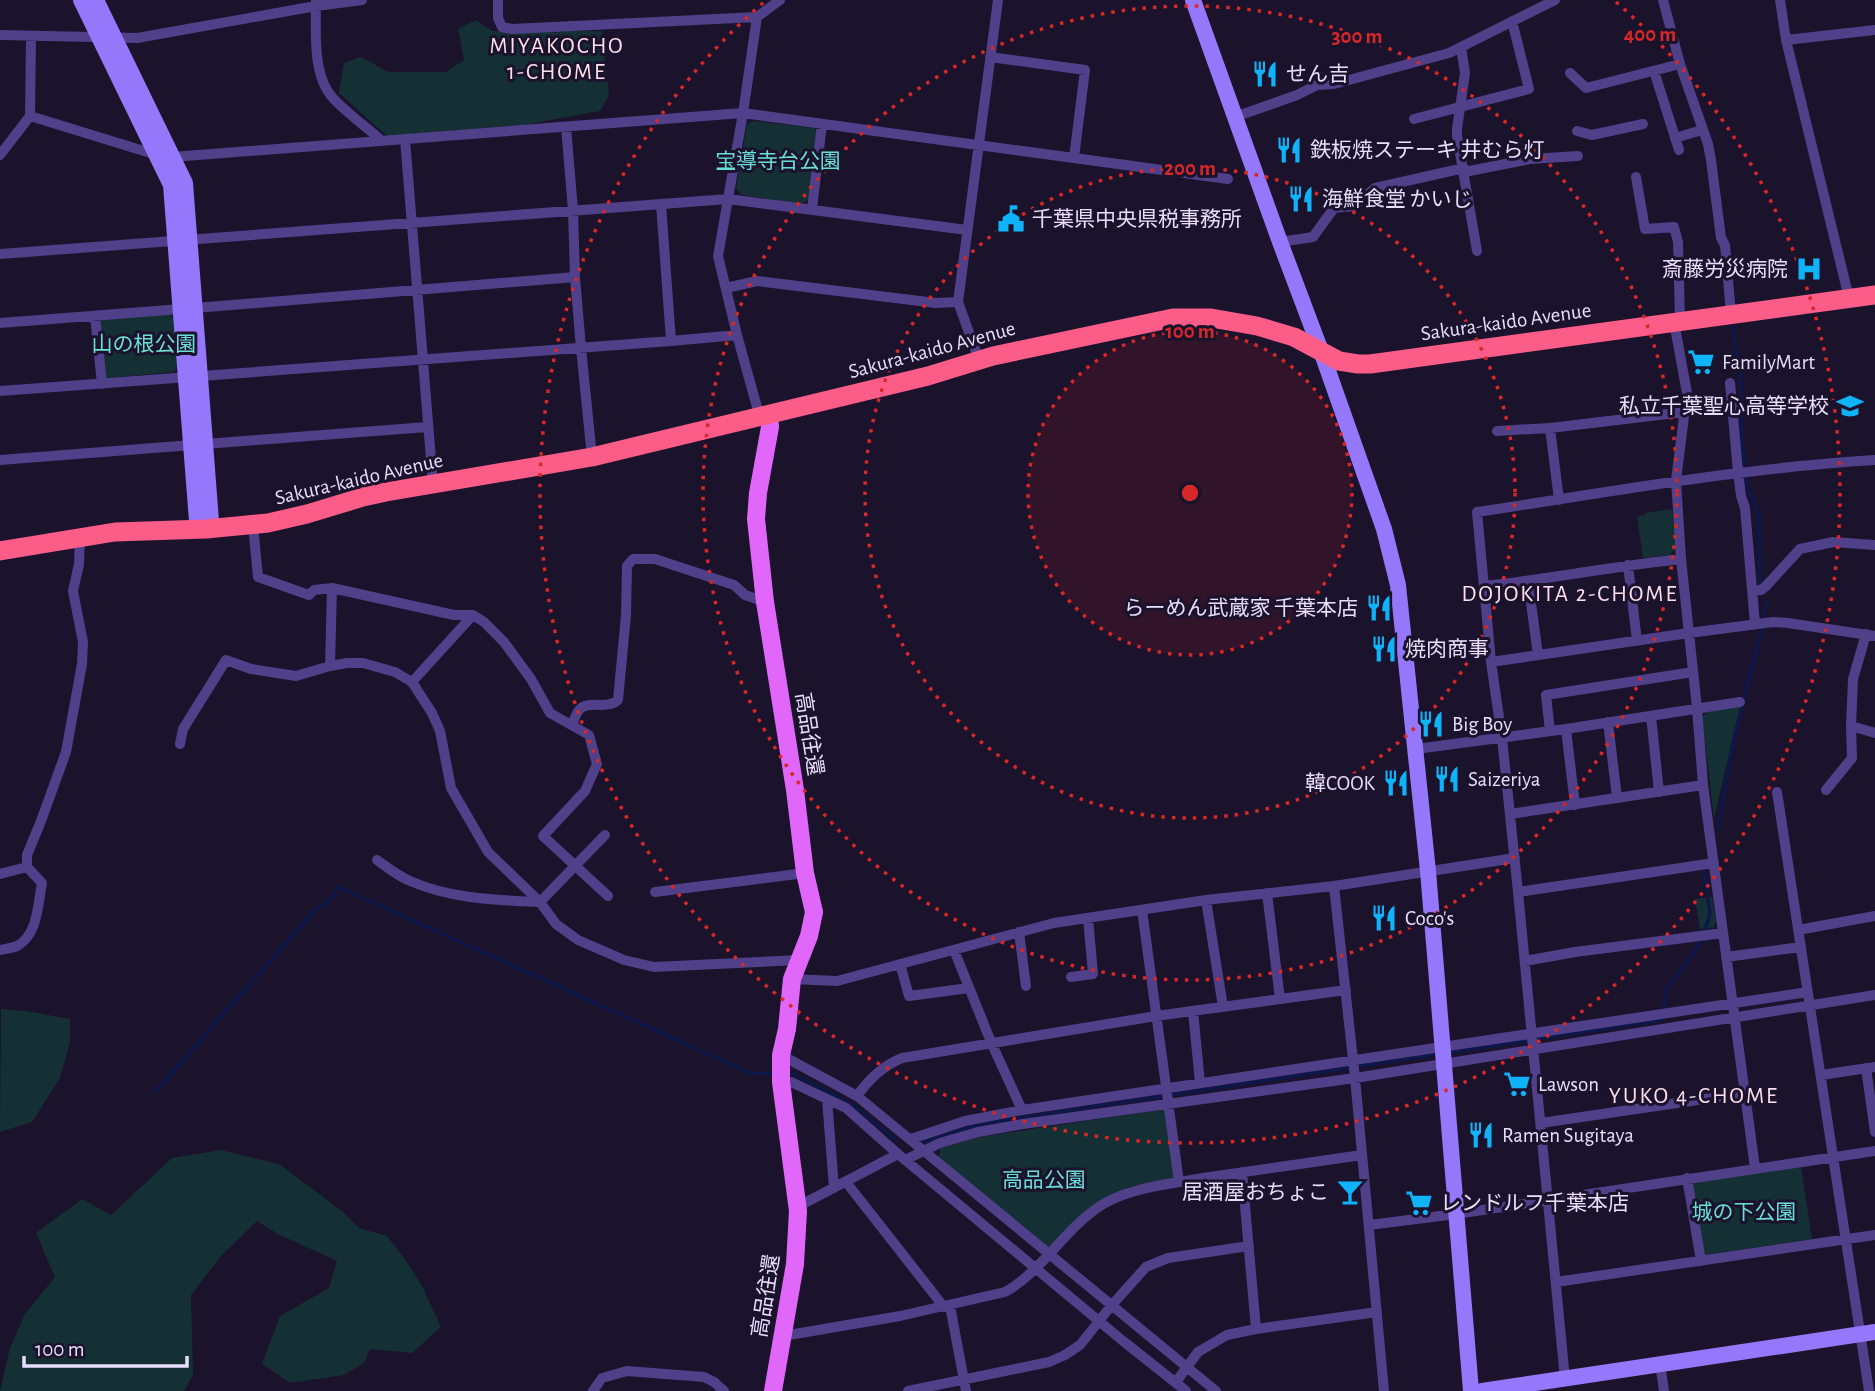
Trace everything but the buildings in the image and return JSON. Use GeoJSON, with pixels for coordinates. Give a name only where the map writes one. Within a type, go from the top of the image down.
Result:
{"type":"FeatureCollection","features":[{"type":"Feature","properties":{"kind":"highway","name":"Sakura-kaido Avenue"},"geometry":{"type":"LineString","coordinates":[[0,551],[115,532],[206,529],[286,520],[363,497],[592,457],[762,413],[928,376],[979,360],[1184,316],[1270,329],[1294,337],[1339,361],[1370,364],[1875,295]]}},
{"type":"Feature","properties":{"kind":"main road","name":"高品往還"},"geometry":{"type":"LineString","coordinates":[[762,413],[770,427],[756,508],[765,601],[814,912],[809,936],[792,979],[787,1029],[781,1055]]}},
{"type":"Feature","properties":{"kind":"main road"},"geometry":{"type":"LineString","coordinates":[[781,1055],[781,1082]]}},
{"type":"Feature","properties":{"kind":"main road","name":"高品往還"},"geometry":{"type":"LineString","coordinates":[[773,1391],[796,1264],[797,1207],[781,1082]]}},
{"type":"Feature","properties":{"kind":"street"},"geometry":{"type":"LineString","coordinates":[[81,0],[107,38],[164,156],[185,183],[182,240],[198,445],[211,521],[206,529]]}},
{"type":"Feature","properties":{"kind":"street"},"geometry":{"type":"LineString","coordinates":[[96,0],[107,38]]}},
{"type":"Feature","properties":{"kind":"street"},"geometry":{"type":"LineString","coordinates":[[0,35],[137,38],[316,3],[362,0]]}},
{"type":"Feature","properties":{"kind":"street"},"geometry":{"type":"LineString","coordinates":[[498,0],[498,18],[502,27],[512,29],[757,17],[780,0]]}},
{"type":"Feature","properties":{"kind":"street"},"geometry":{"type":"LineString","coordinates":[[979,360],[958,302],[998,0]]}},
{"type":"Feature","properties":{"kind":"street"},"geometry":{"type":"LineString","coordinates":[[1193,0],[1384,529],[1398,585],[1428,871],[1471,1391]]}},
{"type":"Feature","properties":{"kind":"street"},"geometry":{"type":"LineString","coordinates":[[1234,117],[1297,95],[1317,85],[1334,84],[1449,53],[1555,0]]}},
{"type":"Feature","properties":{"kind":"street"},"geometry":{"type":"LineString","coordinates":[[1664,0],[1680,64],[1708,144],[1721,238],[1725,245],[1731,314]]}},
{"type":"Feature","properties":{"kind":"street"},"geometry":{"type":"LineString","coordinates":[[1780,0],[1786,40],[1849,298]]}},
{"type":"Feature","properties":{"kind":"street"},"geometry":{"type":"LineString","coordinates":[[316,3],[317,55],[321,76],[331,96],[383,141]]}},
{"type":"Feature","properties":{"kind":"street"},"geometry":{"type":"LineString","coordinates":[[757,17],[718,256],[737,335],[762,413]]}},
{"type":"Feature","properties":{"kind":"street"},"geometry":{"type":"LineString","coordinates":[[1414,119],[1529,89],[1512,21]]}},
{"type":"Feature","properties":{"kind":"street"},"geometry":{"type":"LineString","coordinates":[[1786,40],[1875,30]]}},
{"type":"Feature","properties":{"kind":"street"},"geometry":{"type":"LineString","coordinates":[[0,155],[30,116],[31,36]]}},
{"type":"Feature","properties":{"kind":"street"},"geometry":{"type":"LineString","coordinates":[[1461,47],[1465,73],[1457,136],[1477,251]]}},
{"type":"Feature","properties":{"kind":"street"},"geometry":{"type":"LineString","coordinates":[[990,57],[1085,70],[1074,158]]}},
{"type":"Feature","properties":{"kind":"street"},"geometry":{"type":"LineString","coordinates":[[1570,73],[1586,88],[1680,64]]}},
{"type":"Feature","properties":{"kind":"street"},"geometry":{"type":"LineString","coordinates":[[1654,71],[1679,150]]}},
{"type":"Feature","properties":{"kind":"street"},"geometry":{"type":"LineString","coordinates":[[30,116],[164,156],[743,113],[1228,179]]}},
{"type":"Feature","properties":{"kind":"street"},"geometry":{"type":"LineString","coordinates":[[812,209],[822,124]]}},
{"type":"Feature","properties":{"kind":"street"},"geometry":{"type":"LineString","coordinates":[[1577,131],[1592,135],[1643,124]]}},
{"type":"Feature","properties":{"kind":"street"},"geometry":{"type":"LineString","coordinates":[[566,127],[575,277],[592,457]]}},
{"type":"Feature","properties":{"kind":"street"},"geometry":{"type":"LineString","coordinates":[[1675,138],[1702,130]]}},
{"type":"Feature","properties":{"kind":"street"},"geometry":{"type":"LineString","coordinates":[[405,139],[433,484]]}},
{"type":"Feature","properties":{"kind":"street"},"geometry":{"type":"LineString","coordinates":[[1280,242],[1313,237],[1334,208],[1354,206],[1376,188],[1530,159],[1578,156]]}},
{"type":"Feature","properties":{"kind":"street"},"geometry":{"type":"LineString","coordinates":[[1636,177],[1645,229],[1674,227],[1678,243],[1677,322],[1687,393],[1676,480],[1681,559],[1703,785],[1755,1168]]}},
{"type":"Feature","properties":{"kind":"street"},"geometry":{"type":"LineString","coordinates":[[0,254],[728,199],[967,230]]}},
{"type":"Feature","properties":{"kind":"street"},"geometry":{"type":"LineString","coordinates":[[662,204],[671,341]]}},
{"type":"Feature","properties":{"kind":"street"},"geometry":{"type":"LineString","coordinates":[[0,323],[575,277]]}},
{"type":"Feature","properties":{"kind":"street"},"geometry":{"type":"LineString","coordinates":[[726,288],[757,281],[936,303],[958,302]]}},
{"type":"Feature","properties":{"kind":"street"},"geometry":{"type":"LineString","coordinates":[[95,316],[102,384]]}},
{"type":"Feature","properties":{"kind":"street"},"geometry":{"type":"LineString","coordinates":[[0,391],[737,335]]}},
{"type":"Feature","properties":{"kind":"street"},"geometry":{"type":"LineString","coordinates":[[1730,383],[1744,472],[1741,496],[1745,508],[1755,624]]}},
{"type":"Feature","properties":{"kind":"street"},"geometry":{"type":"LineString","coordinates":[[1497,431],[1550,428],[1684,412]]}},
{"type":"Feature","properties":{"kind":"street"},"geometry":{"type":"LineString","coordinates":[[0,460],[427,427]]}},
{"type":"Feature","properties":{"kind":"street"},"geometry":{"type":"LineString","coordinates":[[1550,428],[1559,500]]}},
{"type":"Feature","properties":{"kind":"street"},"geometry":{"type":"LineString","coordinates":[[1565,1378],[1515,858],[1491,662],[1477,512],[1676,480],[1802,465],[1875,460]]}},
{"type":"Feature","properties":{"kind":"street"},"geometry":{"type":"LineString","coordinates":[[253,525],[258,577],[309,595],[314,590],[332,588],[454,615],[473,615],[504,642],[531,679],[550,713],[589,734],[597,764],[585,791],[543,836],[608,896]]}},
{"type":"Feature","properties":{"kind":"street"},"geometry":{"type":"LineString","coordinates":[[0,950],[17,946],[28,936],[34,923],[42,883],[27,867],[27,855],[66,752],[82,664],[83,642],[73,591],[79,564],[80,538]]}},
{"type":"Feature","properties":{"kind":"street"},"geometry":{"type":"LineString","coordinates":[[1753,591],[1766,586],[1800,549],[1833,542],[1875,545]]}},
{"type":"Feature","properties":{"kind":"street"},"geometry":{"type":"LineString","coordinates":[[572,725],[578,710],[585,706],[612,705],[618,700],[626,615],[627,566],[633,559],[654,559],[734,585],[745,595],[765,601]]}},
{"type":"Feature","properties":{"kind":"street"},"geometry":{"type":"LineString","coordinates":[[1484,586],[1681,559]]}},
{"type":"Feature","properties":{"kind":"street"},"geometry":{"type":"LineString","coordinates":[[1628,565],[1637,640]]}},
{"type":"Feature","properties":{"kind":"street"},"geometry":{"type":"LineString","coordinates":[[1528,581],[1538,655]]}},
{"type":"Feature","properties":{"kind":"street"},"geometry":{"type":"LineString","coordinates":[[330,666],[332,588]]}},
{"type":"Feature","properties":{"kind":"street"},"geometry":{"type":"LineString","coordinates":[[412,682],[473,615]]}},
{"type":"Feature","properties":{"kind":"street"},"geometry":{"type":"LineString","coordinates":[[1491,662],[1755,624],[1788,623],[1871,635],[1853,679],[1853,758],[1826,790]]}},
{"type":"Feature","properties":{"kind":"street"},"geometry":{"type":"LineString","coordinates":[[180,744],[183,729],[226,660],[251,669],[296,676],[347,663],[380,666],[412,682],[432,713],[440,731],[451,788],[488,852],[540,902],[556,924],[578,940],[624,960],[654,967],[799,960]]}},
{"type":"Feature","properties":{"kind":"street"},"geometry":{"type":"LineString","coordinates":[[1550,731],[1546,695],[1693,672]]}},
{"type":"Feature","properties":{"kind":"street"},"geometry":{"type":"LineString","coordinates":[[1416,749],[1740,702]]}},
{"type":"Feature","properties":{"kind":"street"},"geometry":{"type":"LineString","coordinates":[[1651,716],[1659,792]]}},
{"type":"Feature","properties":{"kind":"street"},"geometry":{"type":"LineString","coordinates":[[1608,722],[1617,798]]}},
{"type":"Feature","properties":{"kind":"street"},"geometry":{"type":"LineString","coordinates":[[1851,726],[1875,733]]}},
{"type":"Feature","properties":{"kind":"street"},"geometry":{"type":"LineString","coordinates":[[1566,729],[1574,805]]}},
{"type":"Feature","properties":{"kind":"street"},"geometry":{"type":"LineString","coordinates":[[1510,814],[1703,785]]}},
{"type":"Feature","properties":{"kind":"street"},"geometry":{"type":"LineString","coordinates":[[1777,792],[1846,1239],[1868,1333],[1869,1391]]}},
{"type":"Feature","properties":{"kind":"street"},"geometry":{"type":"LineString","coordinates":[[377,860],[409,881],[434,889],[479,899],[540,902],[604,835]]}},
{"type":"Feature","properties":{"kind":"street"},"geometry":{"type":"LineString","coordinates":[[792,979],[837,981],[1054,923],[1206,900],[1334,886],[1515,858]]}},
{"type":"Feature","properties":{"kind":"street"},"geometry":{"type":"LineString","coordinates":[[1518,892],[1714,863]]}},
{"type":"Feature","properties":{"kind":"street"},"geometry":{"type":"LineString","coordinates":[[0,874],[27,867]]}},
{"type":"Feature","properties":{"kind":"street"},"geometry":{"type":"LineString","coordinates":[[655,892],[806,873]]}},
{"type":"Feature","properties":{"kind":"street"},"geometry":{"type":"LineString","coordinates":[[1334,886],[1384,1391]]}},
{"type":"Feature","properties":{"kind":"street"},"geometry":{"type":"LineString","coordinates":[[1267,893],[1280,999]]}},
{"type":"Feature","properties":{"kind":"street"},"geometry":{"type":"LineString","coordinates":[[1206,900],[1223,1007]]}},
{"type":"Feature","properties":{"kind":"street"},"geometry":{"type":"LineString","coordinates":[[1142,910],[1179,1182]]}},
{"type":"Feature","properties":{"kind":"street"},"geometry":{"type":"LineString","coordinates":[[1798,930],[1875,916]]}},
{"type":"Feature","properties":{"kind":"street"},"geometry":{"type":"LineString","coordinates":[[1071,976],[1093,974],[1088,918]]}},
{"type":"Feature","properties":{"kind":"street"},"geometry":{"type":"LineString","coordinates":[[1018,932],[1026,986]]}},
{"type":"Feature","properties":{"kind":"street"},"geometry":{"type":"LineString","coordinates":[[1525,961],[1723,933]]}},
{"type":"Feature","properties":{"kind":"street"},"geometry":{"type":"LineString","coordinates":[[1726,957],[1801,947]]}},
{"type":"Feature","properties":{"kind":"street"},"geometry":{"type":"LineString","coordinates":[[954,950],[1022,1110]]}},
{"type":"Feature","properties":{"kind":"street"},"geometry":{"type":"LineString","coordinates":[[900,964],[909,996],[969,988]]}},
{"type":"Feature","properties":{"kind":"street"},"geometry":{"type":"LineString","coordinates":[[857,1096],[881,1069],[902,1058],[1156,1016],[1346,990]]}},
{"type":"Feature","properties":{"kind":"street"},"geometry":{"type":"LineString","coordinates":[[911,1139],[965,1121],[1022,1110],[1355,1078],[1531,1033],[1808,992]]}},
{"type":"Feature","properties":{"kind":"street"},"geometry":{"type":"LineString","coordinates":[[797,1207],[846,1182],[940,1143],[978,1132],[1167,1097],[1200,1083],[1353,1061],[1533,1051],[1875,995]]}},
{"type":"Feature","properties":{"kind":"street"},"geometry":{"type":"LineString","coordinates":[[1193,1011],[1200,1083]]}},
{"type":"Feature","properties":{"kind":"street"},"geometry":{"type":"LineString","coordinates":[[781,1055],[857,1096],[1216,1391]]}},
{"type":"Feature","properties":{"kind":"street"},"geometry":{"type":"LineString","coordinates":[[1821,1075],[1870,1068],[1875,1132]]}},
{"type":"Feature","properties":{"kind":"street"},"geometry":{"type":"LineString","coordinates":[[781,1082],[791,1082],[846,1108],[1186,1391]]}},
{"type":"Feature","properties":{"kind":"street"},"geometry":{"type":"LineString","coordinates":[[1541,1123],[1745,1093]]}},
{"type":"Feature","properties":{"kind":"street"},"geometry":{"type":"LineString","coordinates":[[827,1098],[834,1188]]}},
{"type":"Feature","properties":{"kind":"street"},"geometry":{"type":"LineString","coordinates":[[1368,1225],[1875,1151]]}},
{"type":"Feature","properties":{"kind":"street"},"geometry":{"type":"LineString","coordinates":[[783,1336],[900,1316],[1005,1292],[1020,1284],[1065,1236],[1106,1203],[1132,1192],[1179,1182],[1362,1155]]}},
{"type":"Feature","properties":{"kind":"street"},"geometry":{"type":"LineString","coordinates":[[1242,1172],[1256,1329]]}},
{"type":"Feature","properties":{"kind":"street"},"geometry":{"type":"LineString","coordinates":[[1687,1178],[1701,1261]]}},
{"type":"Feature","properties":{"kind":"street"},"geometry":{"type":"LineString","coordinates":[[846,1182],[947,1306],[965,1385]]}},
{"type":"Feature","properties":{"kind":"street"},"geometry":{"type":"LineString","coordinates":[[1556,1282],[1875,1235]]}},
{"type":"Feature","properties":{"kind":"street"},"geometry":{"type":"LineString","coordinates":[[908,1391],[965,1385],[1049,1362],[1080,1345],[1146,1267],[1168,1258],[1249,1246]]}},
{"type":"Feature","properties":{"kind":"street"},"geometry":{"type":"LineString","coordinates":[[1176,1382],[1198,1352],[1227,1335],[1377,1312]]}},
{"type":"Feature","properties":{"kind":"street"},"geometry":{"type":"LineString","coordinates":[[1482,1391],[1868,1333]]}},
{"type":"Feature","properties":{"kind":"street"},"geometry":{"type":"LineString","coordinates":[[1660,1364],[1664,1391]]}},
{"type":"Feature","properties":{"kind":"street"},"geometry":{"type":"LineString","coordinates":[[593,1391],[602,1378],[613,1373],[635,1371],[704,1377],[724,1391]]}},
{"type":"Feature","properties":{"kind":"green space"},"geometry":{"type":"Polygon","coordinates":[[[476,20],[492,31],[602,31],[609,96],[600,111],[524,125],[387,136],[339,93],[344,63],[360,57],[389,72],[446,72],[464,60],[458,29],[476,20]]]}},
{"type":"Feature","properties":{"kind":"green space","name":"宝導寺台公園"},"geometry":{"type":"Polygon","coordinates":[[[754,121],[814,128],[820,133],[809,199],[802,204],[742,195],[736,189],[747,124],[754,121]]]}},
{"type":"Feature","properties":{"kind":"green space","name":"山の根公園"},"geometry":{"type":"Polygon","coordinates":[[[167,313],[174,318],[178,366],[174,372],[106,378],[98,321],[102,318],[167,313]]]}},
{"type":"Feature","properties":{"kind":"green space"},"geometry":{"type":"Polygon","coordinates":[[[1672,509],[1676,548],[1670,555],[1643,558],[1637,516],[1672,509]]]}},
{"type":"Feature","properties":{"kind":"green space"},"geometry":{"type":"Polygon","coordinates":[[[1740,707],[1714,819],[1702,717],[1708,712],[1740,707]]]}},
{"type":"Feature","properties":{"kind":"green space"},"geometry":{"type":"Polygon","coordinates":[[[1712,897],[1716,921],[1714,927],[1700,929],[1695,899],[1712,897]]]}},
{"type":"Feature","properties":{"kind":"green space"},"geometry":{"type":"Polygon","coordinates":[[[1,1009],[70,1019],[70,1042],[60,1078],[32,1122],[0,1132],[1,1009]]]}},
{"type":"Feature","properties":{"kind":"green space","name":"高品公園"},"geometry":{"type":"Polygon","coordinates":[[[1165,1109],[1174,1178],[1129,1187],[1048,1248],[939,1159],[940,1148],[979,1137],[1165,1109]]]}},
{"type":"Feature","properties":{"kind":"green space"},"geometry":{"type":"Polygon","coordinates":[[[221,1150],[279,1164],[342,1211],[359,1228],[387,1236],[422,1286],[441,1327],[412,1353],[370,1349],[364,1363],[344,1375],[290,1383],[262,1364],[280,1316],[329,1288],[337,1261],[278,1234],[257,1221],[221,1256],[191,1295],[193,1375],[184,1391],[0,1391],[10,1348],[25,1314],[55,1277],[36,1233],[82,1199],[111,1215],[172,1158],[221,1150]]]}},
{"type":"Feature","properties":{"kind":"green space","name":"城の下公園"},"geometry":{"type":"Polygon","coordinates":[[[1801,1167],[1812,1239],[1705,1255],[1692,1182],[1801,1167]]]}},
{"type":"Feature","properties":{"kind":"waterway"},"geometry":{"type":"LineString","coordinates":[[1733,321],[1735,347],[1741,369],[1742,443],[1747,486],[1759,515],[1760,584]]}},
{"type":"Feature","properties":{"kind":"waterway"},"geometry":{"type":"LineString","coordinates":[[1764,618],[1766,601]]}},
{"type":"Feature","properties":{"kind":"waterway"},"geometry":{"type":"LineString","coordinates":[[1718,828],[1734,738],[1762,629]]}},
{"type":"Feature","properties":{"kind":"waterway"},"geometry":{"type":"LineString","coordinates":[[1447,1053],[1662,1020],[1667,989],[1702,941],[1710,914],[1704,871]]}},
{"type":"Feature","properties":{"kind":"waterway"},"geometry":{"type":"LineString","coordinates":[[154,1093],[315,910],[331,899],[339,887],[750,1073],[775,1074]]}},
{"type":"Feature","properties":{"kind":"waterway"},"geometry":{"type":"LineString","coordinates":[[925,1142],[987,1123],[1440,1054]]}},
{"type":"Feature","properties":{"kind":"waterway"},"geometry":{"type":"LineString","coordinates":[[786,1073],[792,1073],[854,1106],[896,1140]]}},
{"type":"Feature","properties":{"kind":"place","name":"せん吉"},"geometry":{"type":"Point","coordinates":[1265,74]}},
{"type":"Feature","properties":{"kind":"place","name":"鉄板焼ステーキ 井むら灯"},"geometry":{"type":"Point","coordinates":[1289,150]}},
{"type":"Feature","properties":{"kind":"place","name":"海鮮食堂 かいじ"},"geometry":{"type":"Point","coordinates":[1301,199]}},
{"type":"Feature","properties":{"kind":"place","name":"千葉県中央県税事務所"},"geometry":{"type":"Point","coordinates":[1011,219]}},
{"type":"Feature","properties":{"kind":"place","name":"斎藤労災病院"},"geometry":{"type":"Point","coordinates":[1809,269]}},
{"type":"Feature","properties":{"kind":"place","name":"FamilyMart"},"geometry":{"type":"Point","coordinates":[1701,362]}},
{"type":"Feature","properties":{"kind":"place","name":"私立千葉聖心高等学校"},"geometry":{"type":"Point","coordinates":[1850,406]}},
{"type":"Feature","properties":{"kind":"place","name":"らーめん武蔵家 千葉本店"},"geometry":{"type":"Point","coordinates":[1379,608]}},
{"type":"Feature","properties":{"kind":"place","name":"焼肉商事"},"geometry":{"type":"Point","coordinates":[1384,649]}},
{"type":"Feature","properties":{"kind":"place","name":"Big Boy"},"geometry":{"type":"Point","coordinates":[1431,724]}},
{"type":"Feature","properties":{"kind":"place","name":"Saizeriya"},"geometry":{"type":"Point","coordinates":[1447,779]}},
{"type":"Feature","properties":{"kind":"place","name":"韓COOK"},"geometry":{"type":"Point","coordinates":[1396,783]}},
{"type":"Feature","properties":{"kind":"place","name":"Coco's"},"geometry":{"type":"Point","coordinates":[1384,918]}},
{"type":"Feature","properties":{"kind":"place","name":"Lawson"},"geometry":{"type":"Point","coordinates":[1517,1084]}},
{"type":"Feature","properties":{"kind":"place","name":"Ramen Sugitaya"},"geometry":{"type":"Point","coordinates":[1481,1135]}},
{"type":"Feature","properties":{"kind":"place","name":"居酒屋おちょこ"},"geometry":{"type":"Point","coordinates":[1350,1192]}},
{"type":"Feature","properties":{"kind":"place","name":"レンドルフ千葉本店"},"geometry":{"type":"Point","coordinates":[1419,1203]}},
{"type":"Feature","properties":{"kind":"district","name":"MIYAKOCHO 1-CHOME"},"geometry":{"type":"Point","coordinates":[557,59]}},
{"type":"Feature","properties":{"kind":"district","name":"DOJOKITA 2-CHOME"},"geometry":{"type":"Point","coordinates":[1570,594]}},
{"type":"Feature","properties":{"kind":"district","name":"YUKO 4-CHOME"},"geometry":{"type":"Point","coordinates":[1694,1096]}}]}
